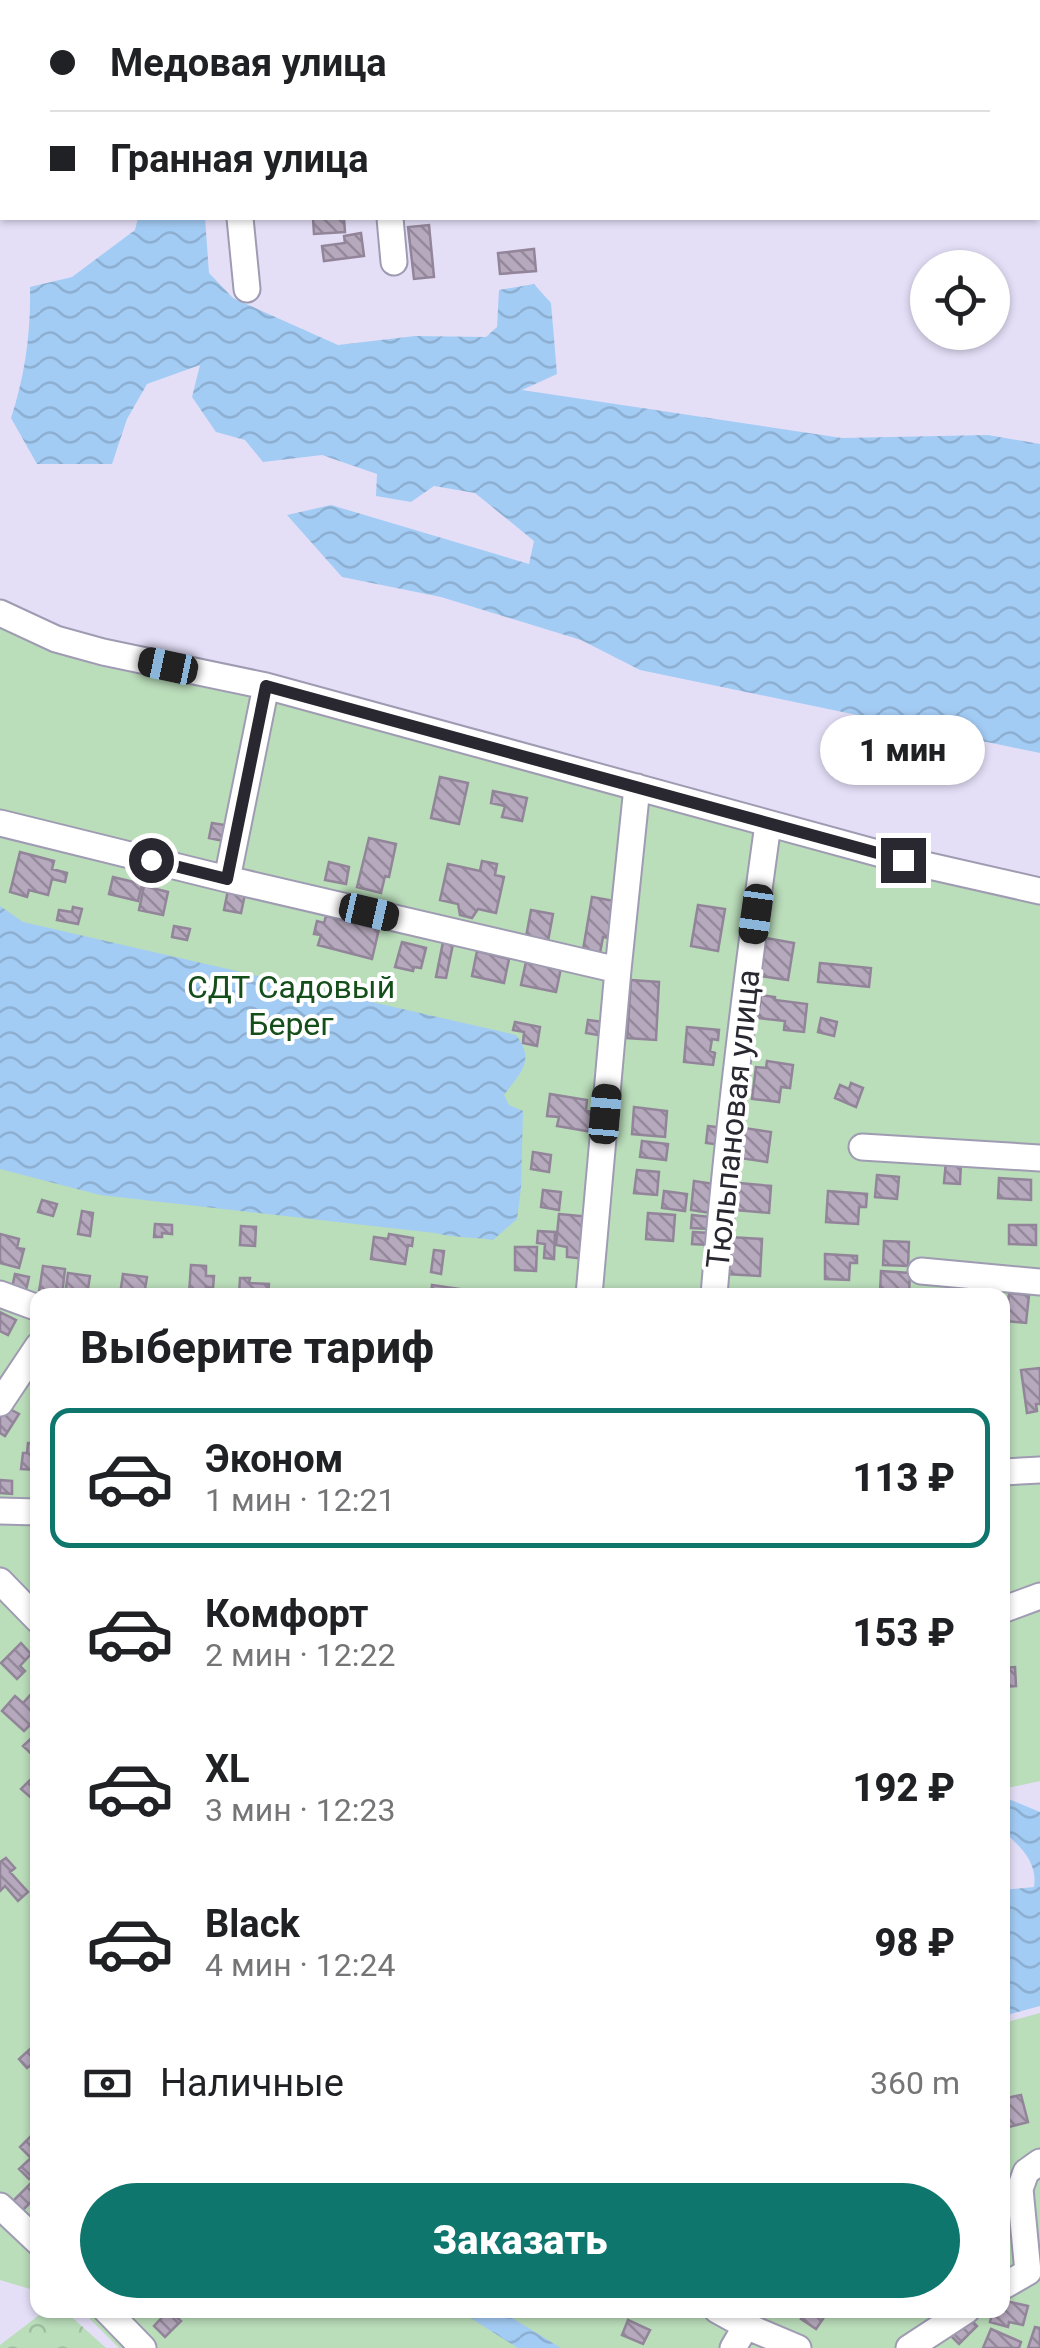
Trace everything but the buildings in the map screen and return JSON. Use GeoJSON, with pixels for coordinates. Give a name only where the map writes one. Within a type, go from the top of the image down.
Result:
{"type":"FeatureCollection","features":[{"type":"Feature","properties":{"kind":"street"},"geometry":{"type":"LineString","coordinates":[[240,220],[247,289]]}},
{"type":"Feature","properties":{"kind":"street"},"geometry":{"type":"LineString","coordinates":[[390,220],[394,262]]}},
{"type":"Feature","properties":{"kind":"street"},"geometry":{"type":"LineString","coordinates":[[0,612],[56,639],[103,652],[266,686],[903,860],[1040,891]]}},
{"type":"Feature","properties":{"kind":"street"},"geometry":{"type":"LineString","coordinates":[[227,879],[266,686]]}},
{"type":"Feature","properties":{"kind":"street"},"geometry":{"type":"LineString","coordinates":[[590,1288],[638,787]]}},
{"type":"Feature","properties":{"kind":"street"},"geometry":{"type":"LineString","coordinates":[[0,822],[618,970]]}},
{"type":"Feature","properties":{"kind":"street","name":"Тюльпановая улица"},"geometry":{"type":"LineString","coordinates":[[715,1288],[722,1196],[768,824]]}},
{"type":"Feature","properties":{"kind":"street"},"geometry":{"type":"LineString","coordinates":[[862,1147],[1040,1158]]}},
{"type":"Feature","properties":{"kind":"street"},"geometry":{"type":"LineString","coordinates":[[921,1271],[1040,1282]]}},
{"type":"Feature","properties":{"kind":"street"},"geometry":{"type":"LineString","coordinates":[[0,1294],[30,1305]]}},
{"type":"Feature","properties":{"kind":"street"},"geometry":{"type":"LineString","coordinates":[[0,1403],[30,1358]]}},
{"type":"Feature","properties":{"kind":"street"},"geometry":{"type":"LineString","coordinates":[[1010,1472],[1040,1470]]}},
{"type":"Feature","properties":{"kind":"street"},"geometry":{"type":"LineString","coordinates":[[0,1512],[30,1512]]}},
{"type":"Feature","properties":{"kind":"street"},"geometry":{"type":"LineString","coordinates":[[0,1581],[30,1612]]}},
{"type":"Feature","properties":{"kind":"street"},"geometry":{"type":"LineString","coordinates":[[1010,1607],[1040,1596]]}},
{"type":"Feature","properties":{"kind":"street"},"geometry":{"type":"LineString","coordinates":[[1034,2281],[1013,2225],[1022,2180],[1040,2162]]}},
{"type":"Feature","properties":{"kind":"street"},"geometry":{"type":"LineString","coordinates":[[0,2206],[30,2234]]}},
{"type":"Feature","properties":{"kind":"street"},"geometry":{"type":"LineString","coordinates":[[114,2318],[143,2348]]}},
{"type":"Feature","properties":{"kind":"street"},"geometry":{"type":"LineString","coordinates":[[909,2348],[955,2318]]}},
{"type":"Feature","properties":{"kind":"street"},"geometry":{"type":"LineString","coordinates":[[740,2337],[798,2348]]}},
{"type":"Feature","properties":{"kind":"green space","name":"СДТ Садовый Берег"},"geometry":{"type":"Polygon","coordinates":[[[0,620],[94,665],[271,701],[1040,898],[1040,1781],[1010,1787],[1010,1288],[30,1288],[30,2289],[0,2280],[0,620]]]}},
{"type":"Feature","properties":{"kind":"green space"},"geometry":{"type":"Polygon","coordinates":[[[1040,2013],[1040,2348],[119,2348],[89,2318],[1010,2318],[1010,2021],[1040,2013]]]}},
{"type":"Feature","properties":{"kind":"green space"},"geometry":{"type":"Polygon","coordinates":[[[35,2318],[73,2318],[106,2348],[0,2348],[35,2318]]]}},
{"type":"Feature","properties":{"kind":"water"},"geometry":{"type":"Polygon","coordinates":[[[138,220],[205,220],[209,273],[233,298],[338,345],[415,336],[486,337],[497,327],[499,290],[534,284],[551,303],[557,374],[522,390],[842,438],[988,435],[1040,444],[1040,753],[640,670],[581,640],[441,597],[342,577],[287,515],[331,505],[529,564],[534,541],[475,493],[434,486],[411,502],[376,496],[377,474],[322,455],[263,462],[245,440],[216,432],[192,397],[200,365],[147,384],[127,419],[112,464],[37,464],[11,418],[26,354],[30,287],[72,277],[135,230],[138,220]]]}},
{"type":"Feature","properties":{"kind":"water"},"geometry":{"type":"Polygon","coordinates":[[[0,906],[23,922],[516,1035],[525,1052],[524,1066],[504,1095],[509,1105],[523,1111],[517,1219],[493,1240],[456,1237],[100,1195],[0,1169],[0,906]]]}},
{"type":"Feature","properties":{"kind":"water"},"geometry":{"type":"Polygon","coordinates":[[[1010,1800],[1040,1812],[1040,2006],[1010,2014],[1010,1889],[1034,1887],[1035,1878],[1026,1855],[1010,1837],[1010,1800]]]}},
{"type":"Feature","properties":{"kind":"water"},"geometry":{"type":"Polygon","coordinates":[[[471,2318],[512,2318],[561,2348],[518,2348],[471,2318]]]}},
{"type":"Feature","properties":{"kind":"route"},"geometry":{"type":"LineString","coordinates":[[151,860],[227,879],[266,686],[903,860]]}}]}
